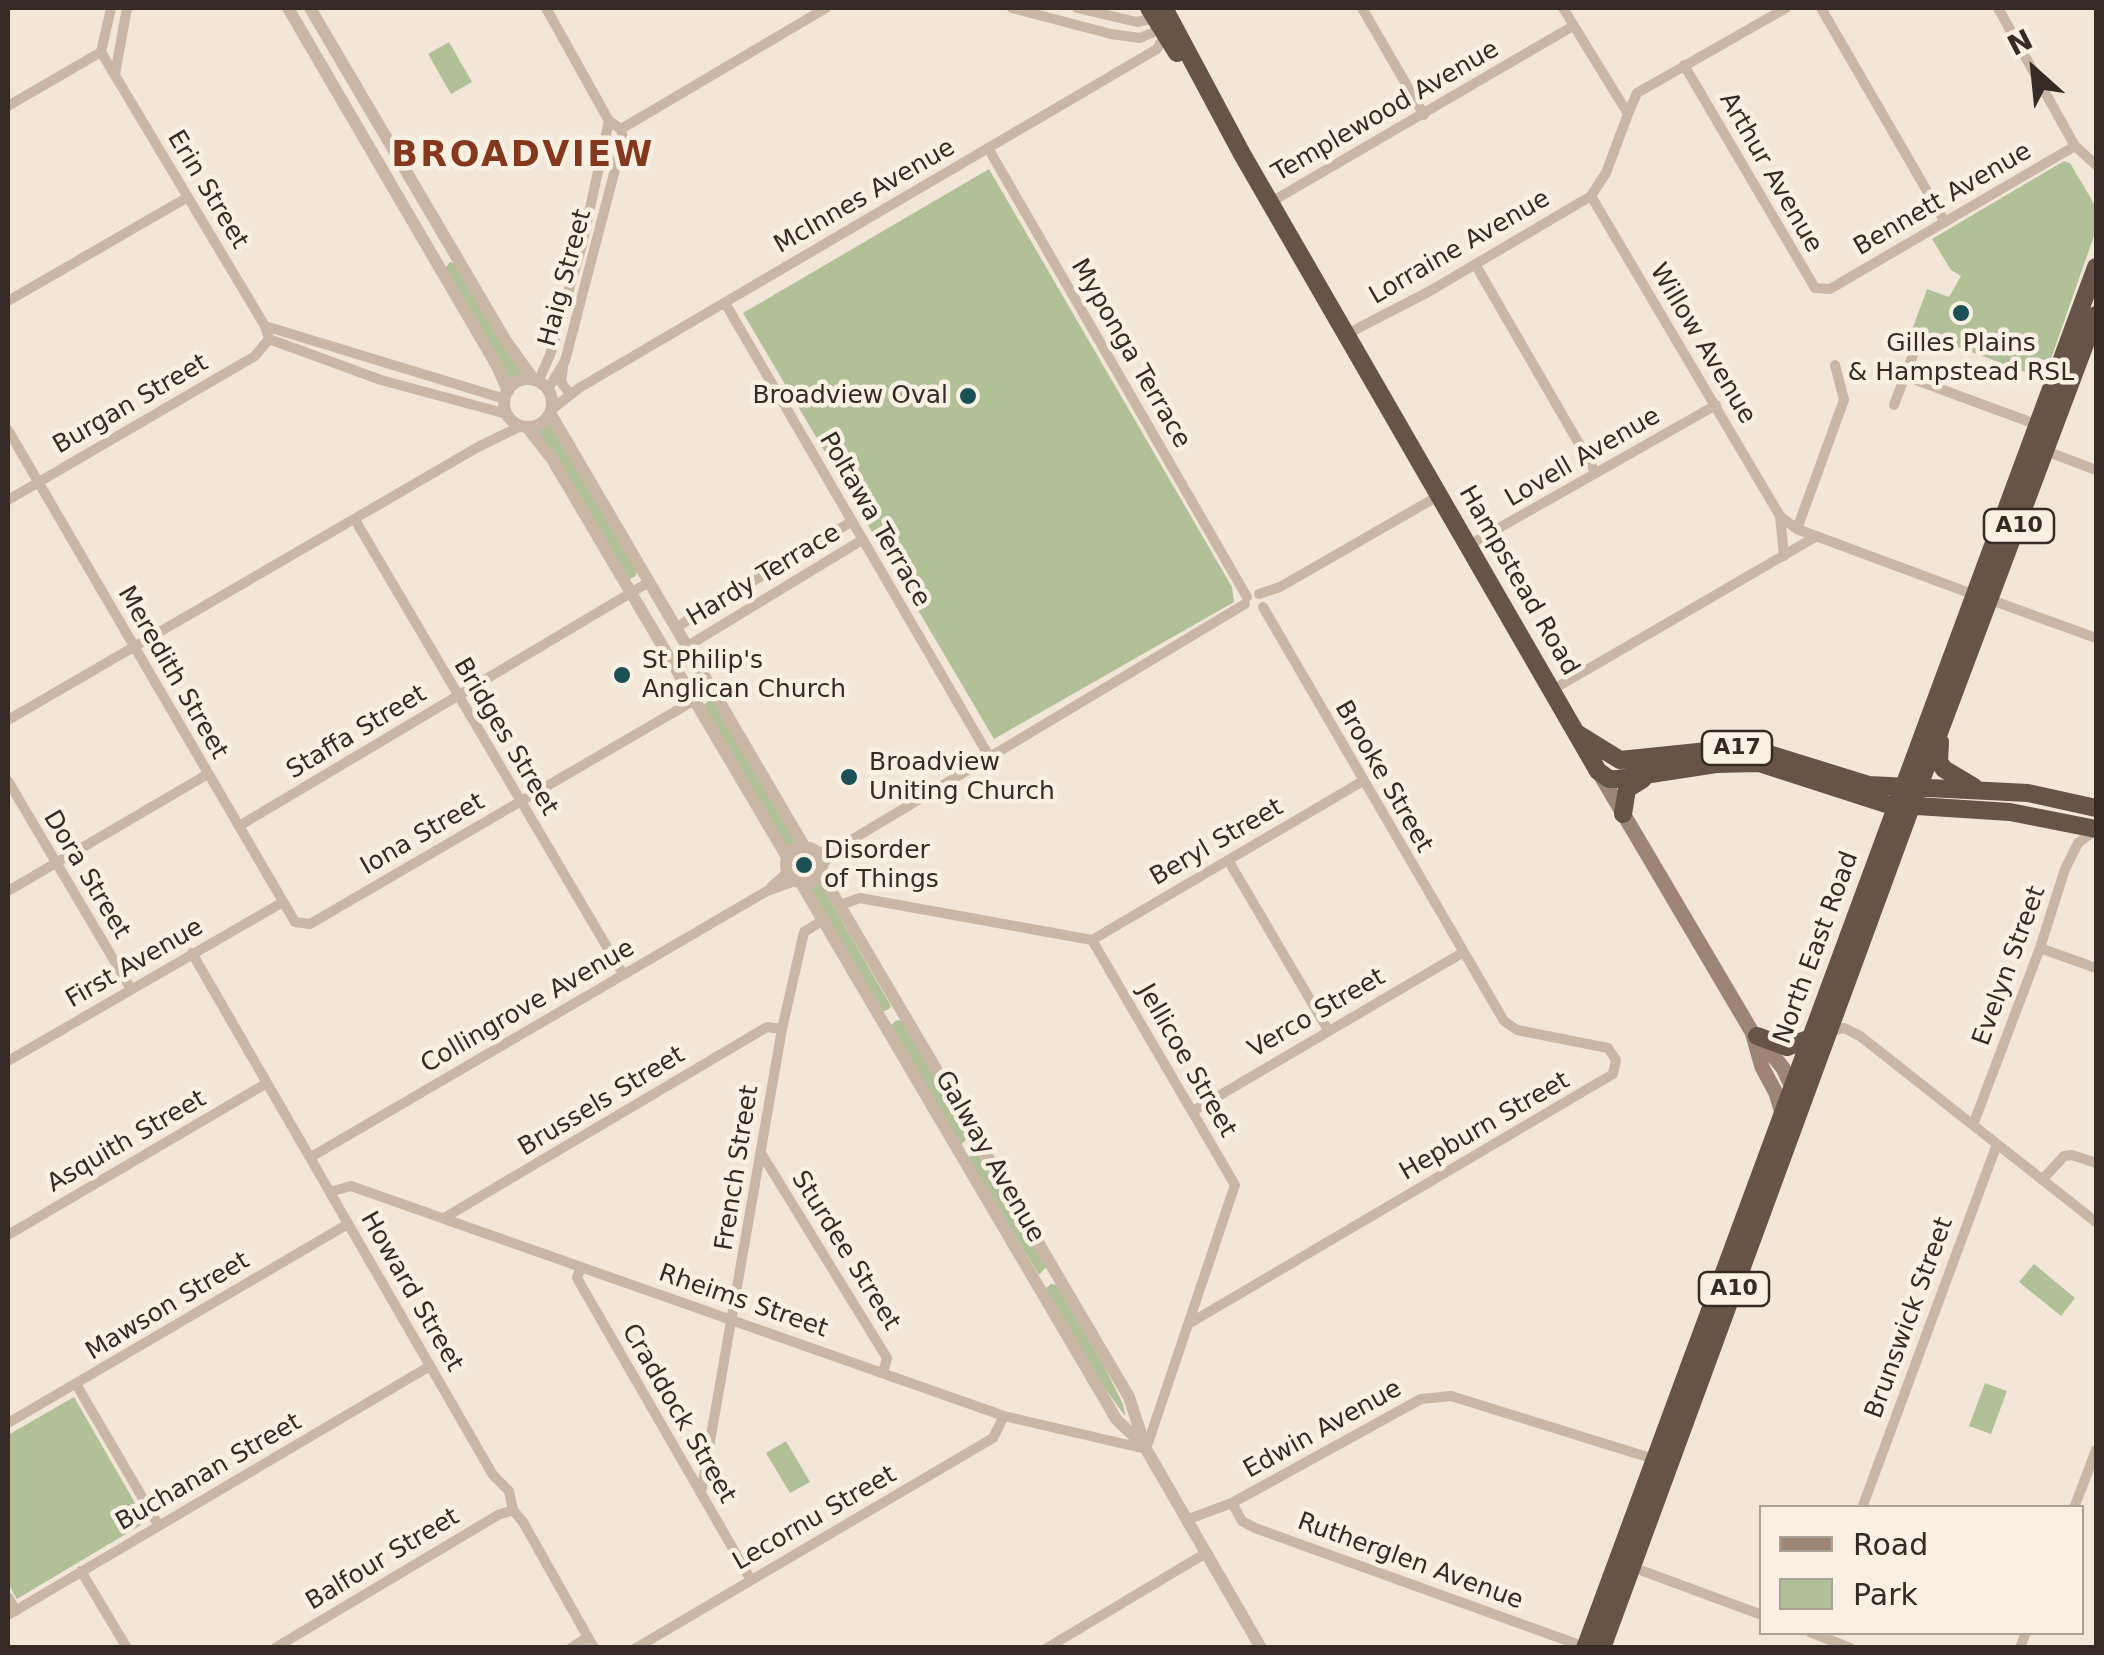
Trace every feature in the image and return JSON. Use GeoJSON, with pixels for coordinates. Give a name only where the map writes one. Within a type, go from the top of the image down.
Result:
{"type":"FeatureCollection","features":[{"type":"Feature","properties":{"kind":"highway","name":"Hampstead Road"},"geometry":{"type":"LineString","coordinates":[[1164,19],[1598,771]]}},
{"type":"Feature","properties":{"kind":"highway","name":"North East Road"},"geometry":{"type":"LineString","coordinates":[[1792,1085],[1908,797],[2092,308],[2096,267]]}},
{"type":"Feature","properties":{"kind":"highway","name":"North East Road"},"geometry":{"type":"LineString","coordinates":[[2038,447],[2038,425],[2092,308]]}},
{"type":"Feature","properties":{"kind":"highway","name":"North East Road"},"geometry":{"type":"LineString","coordinates":[[1602,1648],[1654,1460],[1791,1113],[1830,1030],[1908,797],[1940,731],[1983,598]]}},
{"type":"Feature","properties":{"kind":"highway"},"geometry":{"type":"LineString","coordinates":[[1940,731],[1941,764],[1978,789]]}},
{"type":"Feature","properties":{"kind":"highway","name":"A17"},"geometry":{"type":"LineString","coordinates":[[1575,732],[1620,760],[1727,748],[1753,749],[1908,797],[2096,829]]}},
{"type":"Feature","properties":{"kind":"highway","name":"A17"},"geometry":{"type":"LineString","coordinates":[[1598,771],[1609,779],[1716,764],[1758,763],[1866,800],[1978,789],[2028,793],[2096,808]]}},
{"type":"Feature","properties":{"kind":"highway"},"geometry":{"type":"LineString","coordinates":[[1623,814],[1627,789],[1652,774]]}},
{"type":"Feature","properties":{"kind":"highway"},"geometry":{"type":"LineString","coordinates":[[1754,1034],[1793,1047],[1810,1038]]}},
{"type":"Feature","properties":{"kind":"highway"},"geometry":{"type":"LineString","coordinates":[[1791,1113],[1792,1085]]}},
{"type":"Feature","properties":{"kind":"highway","name":"North East Road"},"geometry":{"type":"LineString","coordinates":[[1585,1647],[1624,1564],[1791,1113]]}},
{"type":"Feature","properties":{"kind":"main road","name":"Hampstead Road"},"geometry":{"type":"LineString","coordinates":[[1598,771],[1754,1034],[1792,1085]]}},
{"type":"Feature","properties":{"kind":"main road","name":"Hampstead Road"},"geometry":{"type":"LineString","coordinates":[[1754,1034],[1762,1066],[1791,1113]]}},
{"type":"Feature","properties":{"kind":"street"},"geometry":{"type":"LineString","coordinates":[[8,106],[101,52],[110,8]]}},
{"type":"Feature","properties":{"kind":"street"},"geometry":{"type":"LineString","coordinates":[[115,74],[127,8]]}},
{"type":"Feature","properties":{"kind":"street"},"geometry":{"type":"LineString","coordinates":[[288,8],[498,366],[507,394],[508,415],[488,442]]}},
{"type":"Feature","properties":{"kind":"street"},"geometry":{"type":"LineString","coordinates":[[8,720],[488,442],[540,424],[551,412],[542,386],[506,341],[310,8]]}},
{"type":"Feature","properties":{"kind":"street"},"geometry":{"type":"LineString","coordinates":[[546,8],[610,120],[621,129],[826,8]]}},
{"type":"Feature","properties":{"kind":"street"},"geometry":{"type":"LineString","coordinates":[[1012,8],[1140,38],[1164,19]]}},
{"type":"Feature","properties":{"kind":"street"},"geometry":{"type":"LineString","coordinates":[[1077,8],[1137,22],[1164,19]]}},
{"type":"Feature","properties":{"kind":"street"},"geometry":{"type":"LineString","coordinates":[[1362,8],[1424,115]]}},
{"type":"Feature","properties":{"kind":"street"},"geometry":{"type":"LineString","coordinates":[[1562,8],[1628,114]]}},
{"type":"Feature","properties":{"kind":"street"},"geometry":{"type":"LineString","coordinates":[[1591,196],[1606,172],[1637,93],[1786,8]]}},
{"type":"Feature","properties":{"kind":"street"},"geometry":{"type":"LineString","coordinates":[[1821,8],[1946,222]]}},
{"type":"Feature","properties":{"kind":"street"},"geometry":{"type":"LineString","coordinates":[[1998,8],[2076,146],[2096,165]]}},
{"type":"Feature","properties":{"kind":"street","name":"McInnes Avenue"},"geometry":{"type":"LineString","coordinates":[[551,412],[573,389],[1157,49],[1164,19]]}},
{"type":"Feature","properties":{"kind":"street","name":"Templewood Avenue"},"geometry":{"type":"LineString","coordinates":[[1272,202],[1573,26]]}},
{"type":"Feature","properties":{"kind":"street","name":"Erin Street"},"geometry":{"type":"LineString","coordinates":[[101,52],[269,338]]}},
{"type":"Feature","properties":{"kind":"street","name":"Arthur Avenue"},"geometry":{"type":"LineString","coordinates":[[1684,65],[1808,278],[1815,288],[1830,289]]}},
{"type":"Feature","properties":{"kind":"street","name":"Haig Street"},"geometry":{"type":"LineString","coordinates":[[542,386],[582,244],[610,120]]}},
{"type":"Feature","properties":{"kind":"street","name":"Haig Street"},"geometry":{"type":"LineString","coordinates":[[542,386],[565,361],[616,169],[623,139],[621,129]]}},
{"type":"Feature","properties":{"kind":"street","name":"Bennett Avenue"},"geometry":{"type":"LineString","coordinates":[[1830,289],[2076,146]]}},
{"type":"Feature","properties":{"kind":"street","name":"Myponga Terrace"},"geometry":{"type":"LineString","coordinates":[[988,148],[1255,602]]}},
{"type":"Feature","properties":{"kind":"street","name":"Lorraine Avenue"},"geometry":{"type":"LineString","coordinates":[[1348,334],[1591,196]]}},
{"type":"Feature","properties":{"kind":"street","name":"Willow Avenue"},"geometry":{"type":"LineString","coordinates":[[1591,196],[1780,516],[1797,529],[2096,638]]}},
{"type":"Feature","properties":{"kind":"street"},"geometry":{"type":"LineString","coordinates":[[8,302],[188,197]]}},
{"type":"Feature","properties":{"kind":"street"},"geometry":{"type":"LineString","coordinates":[[1475,264],[1596,473]]}},
{"type":"Feature","properties":{"kind":"street","name":"Poltawa Terrace"},"geometry":{"type":"LineString","coordinates":[[725,302],[990,758]]}},
{"type":"Feature","properties":{"kind":"street"},"geometry":{"type":"LineString","coordinates":[[265,326],[507,394]]}},
{"type":"Feature","properties":{"kind":"street"},"geometry":{"type":"LineString","coordinates":[[269,338],[380,380],[508,415],[524,427],[552,459],[787,857],[794,879],[814,880],[816,859]]}},
{"type":"Feature","properties":{"kind":"street","name":"Burgan Street"},"geometry":{"type":"LineString","coordinates":[[8,500],[255,356],[269,338]]}},
{"type":"Feature","properties":{"kind":"street"},"geometry":{"type":"LineString","coordinates":[[1894,405],[1916,347]]}},
{"type":"Feature","properties":{"kind":"street"},"geometry":{"type":"LineString","coordinates":[[565,361],[561,382],[573,389]]}},
{"type":"Feature","properties":{"kind":"street"},"geometry":{"type":"LineString","coordinates":[[1797,529],[1844,400],[1836,364]]}},
{"type":"Feature","properties":{"kind":"street"},"geometry":{"type":"LineString","coordinates":[[1905,376],[2038,425]]}},
{"type":"Feature","properties":{"kind":"street"},"geometry":{"type":"LineString","coordinates":[[507,394],[520,381],[542,386]]}},
{"type":"Feature","properties":{"kind":"street","name":"McInnes Avenue"},"geometry":{"type":"LineString","coordinates":[[542,386],[573,389]]}},
{"type":"Feature","properties":{"kind":"street","name":"Lovell Avenue"},"geometry":{"type":"LineString","coordinates":[[1469,545],[1716,405]]}},
{"type":"Feature","properties":{"kind":"street"},"geometry":{"type":"LineString","coordinates":[[488,410],[497,421],[499,432]]}},
{"type":"Feature","properties":{"kind":"street","name":"Galway Avenue"},"geometry":{"type":"LineString","coordinates":[[551,412],[1129,1397],[1146,1448],[1261,1648]]}},
{"type":"Feature","properties":{"kind":"street","name":"Meredith Street"},"geometry":{"type":"LineString","coordinates":[[8,430],[282,902],[295,922],[310,924]]}},
{"type":"Feature","properties":{"kind":"street"},"geometry":{"type":"LineString","coordinates":[[2038,447],[2096,470]]}},
{"type":"Feature","properties":{"kind":"street"},"geometry":{"type":"LineString","coordinates":[[816,859],[1440,496]]}},
{"type":"Feature","properties":{"kind":"street"},"geometry":{"type":"LineString","coordinates":[[1780,516],[1784,556]]}},
{"type":"Feature","properties":{"kind":"street","name":"Bridges Street"},"geometry":{"type":"LineString","coordinates":[[355,520],[623,974]]}},
{"type":"Feature","properties":{"kind":"street","name":"Hardy Terrace"},"geometry":{"type":"LineString","coordinates":[[676,628],[851,522]]}},
{"type":"Feature","properties":{"kind":"street"},"geometry":{"type":"LineString","coordinates":[[1552,690],[1816,536]]}},
{"type":"Feature","properties":{"kind":"street","name":"Hardy Terrace"},"geometry":{"type":"LineString","coordinates":[[686,646],[862,540]]}},
{"type":"Feature","properties":{"kind":"street","name":"Staffa Street"},"geometry":{"type":"LineString","coordinates":[[239,826],[649,582]]}},
{"type":"Feature","properties":{"kind":"street","name":"Brooke Street"},"geometry":{"type":"LineString","coordinates":[[1255,602],[1462,953]]}},
{"type":"Feature","properties":{"kind":"street","name":"Iona Street"},"geometry":{"type":"LineString","coordinates":[[310,924],[712,690]]}},
{"type":"Feature","properties":{"kind":"street"},"geometry":{"type":"LineString","coordinates":[[8,891],[208,774]]}},
{"type":"Feature","properties":{"kind":"street","name":"Dora Street"},"geometry":{"type":"LineString","coordinates":[[8,781],[131,989]]}},
{"type":"Feature","properties":{"kind":"street","name":"Beryl Street"},"geometry":{"type":"LineString","coordinates":[[1092,940],[1363,782]]}},
{"type":"Feature","properties":{"kind":"street","name":"Evelyn Street"},"geometry":{"type":"LineString","coordinates":[[1972,1124],[2066,869],[2078,843],[2096,829]]}},
{"type":"Feature","properties":{"kind":"street"},"geometry":{"type":"LineString","coordinates":[[787,857],[796,848],[816,859]]}},
{"type":"Feature","properties":{"kind":"street"},"geometry":{"type":"LineString","coordinates":[[1228,860],[1328,1030]]}},
{"type":"Feature","properties":{"kind":"street","name":"Galway Avenue"},"geometry":{"type":"LineString","coordinates":[[794,879],[823,920],[1116,1419],[1146,1448]]}},
{"type":"Feature","properties":{"kind":"street","name":"Collingrove Avenue"},"geometry":{"type":"LineString","coordinates":[[310,1157],[767,891],[794,879]]}},
{"type":"Feature","properties":{"kind":"street"},"geometry":{"type":"LineString","coordinates":[[840,905],[860,898],[1092,940]]}},
{"type":"Feature","properties":{"kind":"street","name":"First Avenue"},"geometry":{"type":"LineString","coordinates":[[8,1061],[282,902]]}},
{"type":"Feature","properties":{"kind":"street","name":"French Street"},"geometry":{"type":"LineString","coordinates":[[701,1493],[782,1028],[804,932],[823,920]]}},
{"type":"Feature","properties":{"kind":"street","name":"Jellicoe Street"},"geometry":{"type":"LineString","coordinates":[[1092,940],[1235,1185],[1146,1448]]}},
{"type":"Feature","properties":{"kind":"street"},"geometry":{"type":"LineString","coordinates":[[2040,948],[2096,968]]}},
{"type":"Feature","properties":{"kind":"street","name":"Howard Street"},"geometry":{"type":"LineString","coordinates":[[192,953],[492,1475],[509,1491],[513,1510],[591,1642]]}},
{"type":"Feature","properties":{"kind":"street","name":"Verco Street"},"geometry":{"type":"LineString","coordinates":[[1193,1111],[1462,953]]}},
{"type":"Feature","properties":{"kind":"street","name":"Hepburn Street"},"geometry":{"type":"LineString","coordinates":[[1190,1324],[1612,1074],[1616,1060],[1608,1048],[1518,1030],[1504,1021],[1462,953]]}},
{"type":"Feature","properties":{"kind":"street","name":"Brussels Street"},"geometry":{"type":"LineString","coordinates":[[444,1218],[767,1027],[782,1028]]}},
{"type":"Feature","properties":{"kind":"street"},"geometry":{"type":"LineString","coordinates":[[1830,1030],[1852,1031],[2096,1222]]}},
{"type":"Feature","properties":{"kind":"street","name":"Asquith Street"},"geometry":{"type":"LineString","coordinates":[[8,1235],[267,1084]]}},
{"type":"Feature","properties":{"kind":"street","name":"Brunswick Street"},"geometry":{"type":"LineString","coordinates":[[1863,1505],[1997,1144]]}},
{"type":"Feature","properties":{"kind":"street","name":"Sturdee Street"},"geometry":{"type":"LineString","coordinates":[[760,1152],[888,1358],[883,1373]]}},
{"type":"Feature","properties":{"kind":"street"},"geometry":{"type":"LineString","coordinates":[[2042,1180],[2064,1156],[2096,1163]]}},
{"type":"Feature","properties":{"kind":"street","name":"Rheims Street"},"geometry":{"type":"LineString","coordinates":[[330,1192],[351,1186],[1004,1416],[1146,1448]]}},
{"type":"Feature","properties":{"kind":"street","name":"Mawson Street"},"geometry":{"type":"LineString","coordinates":[[8,1423],[348,1224]]}},
{"type":"Feature","properties":{"kind":"street","name":"Craddock Street"},"geometry":{"type":"LineString","coordinates":[[580,1266],[577,1278],[751,1580]]}},
{"type":"Feature","properties":{"kind":"street","name":"Buchanan Street"},"geometry":{"type":"LineString","coordinates":[[12,1613],[430,1366]]}},
{"type":"Feature","properties":{"kind":"street"},"geometry":{"type":"LineString","coordinates":[[76,1384],[158,1526]]}},
{"type":"Feature","properties":{"kind":"street","name":"Edwin Avenue"},"geometry":{"type":"LineString","coordinates":[[1186,1520],[1232,1503],[1421,1399],[1451,1396],[1654,1460]]}},
{"type":"Feature","properties":{"kind":"street","name":"Lecornu Street"},"geometry":{"type":"LineString","coordinates":[[636,1648],[993,1438],[1004,1416]]}},
{"type":"Feature","properties":{"kind":"street"},"geometry":{"type":"LineString","coordinates":[[2075,1505],[2096,1450]]}},
{"type":"Feature","properties":{"kind":"street","name":"Rutherglen Avenue"},"geometry":{"type":"LineString","coordinates":[[1232,1503],[1242,1521],[1256,1528],[1585,1647]]}},
{"type":"Feature","properties":{"kind":"street","name":"Balfour Street"},"geometry":{"type":"LineString","coordinates":[[275,1648],[498,1515],[513,1510]]}},
{"type":"Feature","properties":{"kind":"street"},"geometry":{"type":"LineString","coordinates":[[1047,1648],[1206,1553]]}},
{"type":"Feature","properties":{"kind":"street"},"geometry":{"type":"LineString","coordinates":[[1624,1564],[1759,1614]]}},
{"type":"Feature","properties":{"kind":"street"},"geometry":{"type":"LineString","coordinates":[[82,1571],[127,1648]]}},
{"type":"Feature","properties":{"kind":"street"},"geometry":{"type":"LineString","coordinates":[[8,1597],[12,1613]]}},
{"type":"Feature","properties":{"kind":"street"},"geometry":{"type":"LineString","coordinates":[[1819,1635],[1850,1648]]}},
{"type":"Feature","properties":{"kind":"street"},"geometry":{"type":"LineString","coordinates":[[571,1648],[591,1642]]}},
{"type":"Feature","properties":{"kind":"green space"},"geometry":{"type":"Polygon","coordinates":[[[449,42],[472,82],[451,94],[428,54],[449,42]]]}},
{"type":"Feature","properties":{"kind":"green space"},"geometry":{"type":"Polygon","coordinates":[[[2064,161],[2070,163],[2096,207],[2096,230],[2044,379],[1912,330],[1927,289],[1949,297],[1961,276],[1951,270],[1932,239],[2064,161]]]}},
{"type":"Feature","properties":{"kind":"green space"},"geometry":{"type":"Polygon","coordinates":[[[989,169],[1232,587],[1234,602],[994,739],[743,313],[989,169]]]}},
{"type":"Feature","properties":{"kind":"green space"},"geometry":{"type":"Polygon","coordinates":[[[450,262],[525,374],[508,382],[445,268],[450,262]]]}},
{"type":"Feature","properties":{"kind":"green space"},"geometry":{"type":"Polygon","coordinates":[[[550,424],[637,571],[636,576],[628,580],[534,431],[550,424]]]}},
{"type":"Feature","properties":{"kind":"green space"},"geometry":{"type":"Polygon","coordinates":[[[713,701],[796,842],[786,849],[702,706],[713,701]]]}},
{"type":"Feature","properties":{"kind":"green space"},"geometry":{"type":"Polygon","coordinates":[[[820,883],[891,1006],[889,1009],[882,1012],[808,890],[820,883]]]}},
{"type":"Feature","properties":{"kind":"green space"},"geometry":{"type":"Polygon","coordinates":[[[897,1020],[902,1021],[969,1136],[961,1145],[889,1027],[897,1020]]]}},
{"type":"Feature","properties":{"kind":"green space"},"geometry":{"type":"Polygon","coordinates":[[[978,1153],[1046,1267],[1039,1275],[968,1158],[978,1153]]]}},
{"type":"Feature","properties":{"kind":"green space"},"geometry":{"type":"Polygon","coordinates":[[[2034,1264],[2075,1298],[2061,1316],[2019,1282],[2034,1264]]]}},
{"type":"Feature","properties":{"kind":"green space"},"geometry":{"type":"Polygon","coordinates":[[[1051,1284],[1057,1285],[1105,1368],[1125,1416],[1087,1364],[1044,1290],[1051,1284]]]}},
{"type":"Feature","properties":{"kind":"green space"},"geometry":{"type":"Polygon","coordinates":[[[1985,1383],[2007,1391],[1991,1434],[1969,1426],[1985,1383]]]}},
{"type":"Feature","properties":{"kind":"green space"},"geometry":{"type":"Polygon","coordinates":[[[74,1397],[146,1522],[17,1599],[8,1584],[8,1435],[74,1397]]]}},
{"type":"Feature","properties":{"kind":"green space"},"geometry":{"type":"Polygon","coordinates":[[[786,1441],[810,1482],[790,1493],[766,1453],[786,1441]]]}},
{"type":"Feature","properties":{"kind":"place","name":"Gilles Plains & Hampstead RSL"},"geometry":{"type":"Point","coordinates":[1961,313]}},
{"type":"Feature","properties":{"kind":"place","name":"Broadview Oval"},"geometry":{"type":"Point","coordinates":[968,396]}},
{"type":"Feature","properties":{"kind":"place","name":"St Philip's Anglican Church"},"geometry":{"type":"Point","coordinates":[622,675]}},
{"type":"Feature","properties":{"kind":"place","name":"Broadview Uniting Church"},"geometry":{"type":"Point","coordinates":[849,777]}},
{"type":"Feature","properties":{"kind":"place","name":"Disorder of Things"},"geometry":{"type":"Point","coordinates":[804,865]}},
{"type":"Feature","properties":{"kind":"district","name":"BROADVIEW"},"geometry":{"type":"Point","coordinates":[523,157]}}]}
